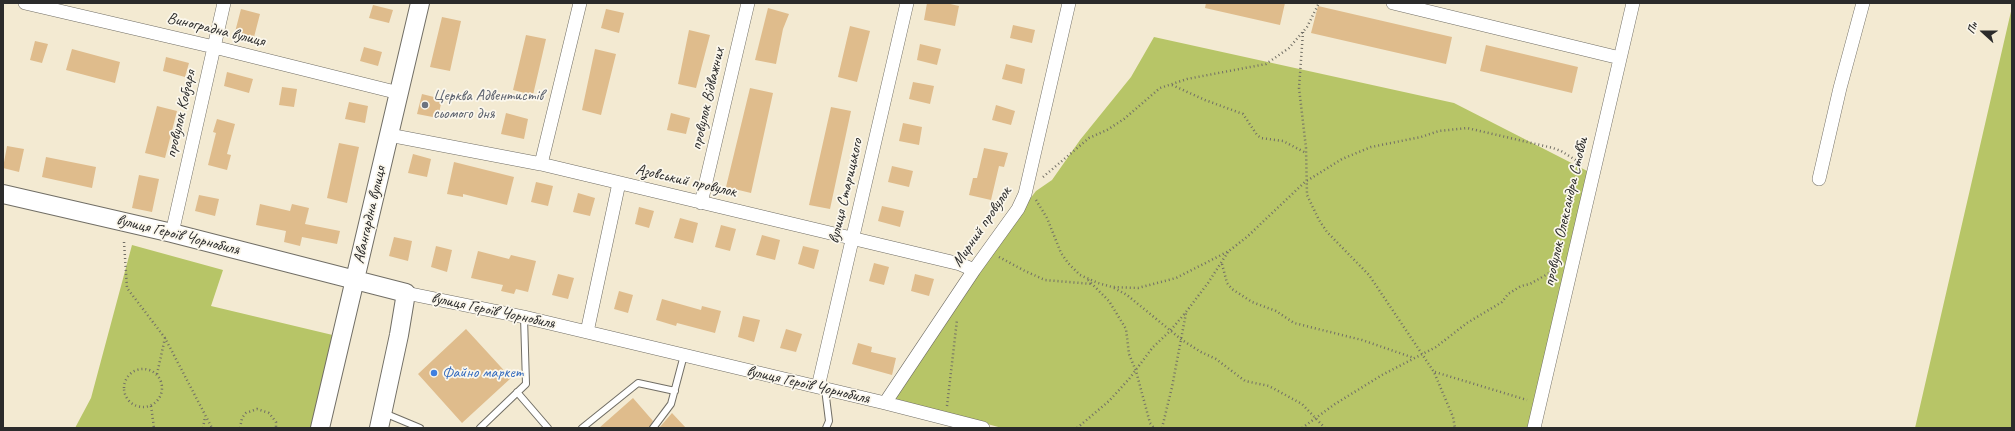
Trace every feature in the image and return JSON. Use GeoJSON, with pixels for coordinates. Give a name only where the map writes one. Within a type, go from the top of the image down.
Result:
{"type":"FeatureCollection","features":[{"type":"Feature","properties":{"kind":"street","name":"Виноградна вулиця"},"geometry":{"type":"LineString","coordinates":[[25,3],[77,8],[214,47],[399,93]]}},
{"type":"Feature","properties":{"kind":"street","name":"провулок Кобзаря"},"geometry":{"type":"LineString","coordinates":[[172,233],[224,3]]}},
{"type":"Feature","properties":{"kind":"street","name":"Авангардна вулиця"},"geometry":{"type":"LineString","coordinates":[[320,428],[420,3]]}},
{"type":"Feature","properties":{"kind":"street"},"geometry":{"type":"LineString","coordinates":[[541,164],[580,3]]}},
{"type":"Feature","properties":{"kind":"street","name":"провулок Відважних"},"geometry":{"type":"LineString","coordinates":[[701,202],[748,3]]}},
{"type":"Feature","properties":{"kind":"street","name":"вулиця Старицького"},"geometry":{"type":"LineString","coordinates":[[822,388],[852,238],[907,3]]}},
{"type":"Feature","properties":{"kind":"street","name":"Мирний провулок"},"geometry":{"type":"LineString","coordinates":[[885,403],[974,270],[1018,209],[1028,186],[1069,3]]}},
{"type":"Feature","properties":{"kind":"street"},"geometry":{"type":"LineString","coordinates":[[1393,3],[1620,58]]}},
{"type":"Feature","properties":{"kind":"street","name":"провулок Олександра Стовби"},"geometry":{"type":"LineString","coordinates":[[1534,428],[1632,3]]}},
{"type":"Feature","properties":{"kind":"street"},"geometry":{"type":"LineString","coordinates":[[1819,179],[1840,88],[1863,3]]}},
{"type":"Feature","properties":{"kind":"street","name":"Азовський провулок"},"geometry":{"type":"LineString","coordinates":[[389,135],[541,164],[960,264],[974,270]]}},
{"type":"Feature","properties":{"kind":"street"},"geometry":{"type":"LineString","coordinates":[[587,332],[619,183]]}},
{"type":"Feature","properties":{"kind":"street","name":"вулиця Героїв Чорнобиля"},"geometry":{"type":"LineString","coordinates":[[3,194],[172,233],[406,293],[524,317],[885,403],[951,423],[982,428]]}},
{"type":"Feature","properties":{"kind":"street"},"geometry":{"type":"LineString","coordinates":[[381,420],[406,293]]}},
{"type":"Feature","properties":{"kind":"lane"},"geometry":{"type":"LineString","coordinates":[[480,428],[526,384],[524,317]]}},
{"type":"Feature","properties":{"kind":"lane"},"geometry":{"type":"LineString","coordinates":[[653,428],[671,404],[684,355]]}},
{"type":"Feature","properties":{"kind":"lane"},"geometry":{"type":"LineString","coordinates":[[582,428],[638,383],[675,391]]}},
{"type":"Feature","properties":{"kind":"lane"},"geometry":{"type":"LineString","coordinates":[[822,388],[829,421],[826,428]]}},
{"type":"Feature","properties":{"kind":"lane"},"geometry":{"type":"LineString","coordinates":[[517,392],[548,428]]}},
{"type":"Feature","properties":{"kind":"lane"},"geometry":{"type":"LineString","coordinates":[[381,420],[420,428]]}},
{"type":"Feature","properties":{"kind":"path"},"geometry":{"type":"LineString","coordinates":[[1319,3],[1303,32],[1289,48],[1266,64],[1187,79],[1160,88],[1124,119],[1107,130],[1089,138],[1048,174],[1028,186],[1047,218],[1065,258],[1080,276],[1112,287],[1127,295],[1182,340],[1201,352],[1216,359],[1244,381],[1269,386],[1302,404],[1325,428]]}},
{"type":"Feature","properties":{"kind":"path"},"geometry":{"type":"LineString","coordinates":[[1303,32],[1300,98],[1306,154],[1305,182],[1307,195],[1318,220],[1327,232],[1370,275],[1434,372],[1453,417],[1455,428]]}},
{"type":"Feature","properties":{"kind":"path"},"geometry":{"type":"LineString","coordinates":[[1172,85],[1205,100],[1243,114],[1257,135],[1261,138],[1283,142],[1296,147],[1306,154]]}},
{"type":"Feature","properties":{"kind":"path"},"geometry":{"type":"LineString","coordinates":[[1112,287],[1138,288],[1156,284],[1182,275],[1229,251],[1258,227],[1305,182],[1342,159],[1365,149],[1455,128],[1477,129],[1561,150],[1592,172]]}},
{"type":"Feature","properties":{"kind":"path"},"geometry":{"type":"LineString","coordinates":[[124,242],[127,288],[165,338],[212,428]]}},
{"type":"Feature","properties":{"kind":"path"},"geometry":{"type":"LineString","coordinates":[[1077,428],[1109,402],[1136,371],[1153,347],[1170,331],[1186,312],[1222,264],[1229,251]]}},
{"type":"Feature","properties":{"kind":"path"},"geometry":{"type":"LineString","coordinates":[[985,254],[999,257],[1024,271],[1045,280],[1092,284]]}},
{"type":"Feature","properties":{"kind":"path"},"geometry":{"type":"LineString","coordinates":[[1222,264],[1227,284],[1232,289],[1252,302],[1276,311],[1294,323],[1362,340],[1414,358]]}},
{"type":"Feature","properties":{"kind":"path"},"geometry":{"type":"LineString","coordinates":[[1302,428],[1335,404],[1382,375],[1436,347],[1467,323],[1502,302],[1508,294],[1521,286],[1530,284],[1561,266],[1570,268]]}},
{"type":"Feature","properties":{"kind":"path"},"geometry":{"type":"LineString","coordinates":[[1086,278],[1109,301],[1126,329],[1129,354],[1136,371],[1149,418],[1154,428]]}},
{"type":"Feature","properties":{"kind":"path"},"geometry":{"type":"LineString","coordinates":[[1162,428],[1182,340],[1186,312]]}},
{"type":"Feature","properties":{"kind":"path"},"geometry":{"type":"LineString","coordinates":[[951,423],[957,319]]}},
{"type":"Feature","properties":{"kind":"path"},"geometry":{"type":"LineString","coordinates":[[157,374],[165,338]]}},
{"type":"Feature","properties":{"kind":"path"},"geometry":{"type":"LineString","coordinates":[[145,369],[157,374],[160,379],[162,392],[160,398],[151,406],[145,408],[132,404],[128,400],[124,388],[128,376],[133,372],[145,369]]}},
{"type":"Feature","properties":{"kind":"path"},"geometry":{"type":"LineString","coordinates":[[1434,372],[1539,403]]}},
{"type":"Feature","properties":{"kind":"path"},"geometry":{"type":"LineString","coordinates":[[151,406],[154,428]]}},
{"type":"Feature","properties":{"kind":"path"},"geometry":{"type":"LineString","coordinates":[[240,428],[242,418],[246,414],[257,409],[269,412],[276,422],[276,428]]}},
{"type":"Feature","properties":{"kind":"path"},"geometry":{"type":"LineString","coordinates":[[203,428],[206,416]]}},
{"type":"Feature","properties":{"kind":"green space"},"geometry":{"type":"Polygon","coordinates":[[[2012,7],[2012,428],[1915,428],[2012,7]]]}},
{"type":"Feature","properties":{"kind":"green space"},"geometry":{"type":"Polygon","coordinates":[[[1154,37],[1454,103],[1597,176],[1537,428],[1002,428],[892,398],[1013,221],[1036,191],[1052,180],[1080,140],[1131,77],[1154,37]]]}},
{"type":"Feature","properties":{"kind":"green space"},"geometry":{"type":"Polygon","coordinates":[[[132,245],[223,270],[211,306],[341,337],[318,428],[75,428],[91,398],[132,245]]]}},
{"type":"Feature","properties":{"kind":"building"},"geometry":{"type":"Polygon","coordinates":[[[927,3],[946,3],[959,6],[955,26],[924,20],[927,3]]]}},
{"type":"Feature","properties":{"kind":"building"},"geometry":{"type":"Polygon","coordinates":[[[1206,3],[1285,3],[1280,25],[1205,8],[1206,3]]]}},
{"type":"Feature","properties":{"kind":"building"},"geometry":{"type":"Polygon","coordinates":[[[373,5],[393,10],[389,23],[369,18],[373,5]]]}},
{"type":"Feature","properties":{"kind":"building"},"geometry":{"type":"Polygon","coordinates":[[[1318,6],[1452,37],[1446,64],[1311,33],[1318,6]]]}},
{"type":"Feature","properties":{"kind":"building"},"geometry":{"type":"Polygon","coordinates":[[[768,8],[789,14],[783,29],[776,64],[755,60],[768,8]]]}},
{"type":"Feature","properties":{"kind":"building"},"geometry":{"type":"Polygon","coordinates":[[[241,9],[260,14],[254,37],[235,32],[241,9]]]}},
{"type":"Feature","properties":{"kind":"building"},"geometry":{"type":"Polygon","coordinates":[[[606,9],[624,13],[619,33],[601,28],[606,9]]]}},
{"type":"Feature","properties":{"kind":"building"},"geometry":{"type":"Polygon","coordinates":[[[442,17],[461,21],[450,71],[430,67],[442,17]]]}},
{"type":"Feature","properties":{"kind":"building"},"geometry":{"type":"Polygon","coordinates":[[[1013,25],[1035,30],[1032,43],[1010,38],[1013,25]]]}},
{"type":"Feature","properties":{"kind":"building"},"geometry":{"type":"Polygon","coordinates":[[[850,26],[870,31],[857,82],[838,77],[850,26]]]}},
{"type":"Feature","properties":{"kind":"building"},"geometry":{"type":"Polygon","coordinates":[[[689,30],[710,35],[696,88],[678,84],[689,30]]]}},
{"type":"Feature","properties":{"kind":"building"},"geometry":{"type":"Polygon","coordinates":[[[526,35],[546,39],[533,95],[513,90],[526,35]]]}},
{"type":"Feature","properties":{"kind":"building"},"geometry":{"type":"Polygon","coordinates":[[[35,41],[48,44],[42,63],[30,60],[35,41]]]}},
{"type":"Feature","properties":{"kind":"building"},"geometry":{"type":"Polygon","coordinates":[[[920,44],[941,49],[937,65],[917,60],[920,44]]]}},
{"type":"Feature","properties":{"kind":"building"},"geometry":{"type":"Polygon","coordinates":[[[1486,45],[1578,67],[1572,93],[1480,71],[1486,45]]]}},
{"type":"Feature","properties":{"kind":"building"},"geometry":{"type":"Polygon","coordinates":[[[364,47],[382,52],[378,66],[360,61],[364,47]]]}},
{"type":"Feature","properties":{"kind":"building"},"geometry":{"type":"Polygon","coordinates":[[[72,49],[120,62],[115,83],[66,70],[72,49]]]}},
{"type":"Feature","properties":{"kind":"building"},"geometry":{"type":"Polygon","coordinates":[[[595,49],[616,54],[601,115],[582,110],[595,49]]]}},
{"type":"Feature","properties":{"kind":"building"},"geometry":{"type":"Polygon","coordinates":[[[166,57],[189,63],[185,77],[163,71],[166,57]]]}},
{"type":"Feature","properties":{"kind":"building"},"geometry":{"type":"Polygon","coordinates":[[[1006,64],[1025,69],[1022,84],[1002,79],[1006,64]]]}},
{"type":"Feature","properties":{"kind":"building"},"geometry":{"type":"Polygon","coordinates":[[[227,72],[253,79],[249,93],[224,86],[227,72]]]}},
{"type":"Feature","properties":{"kind":"building"},"geometry":{"type":"Polygon","coordinates":[[[913,82],[934,86],[930,104],[909,99],[913,82]]]}},
{"type":"Feature","properties":{"kind":"building"},"geometry":{"type":"Polygon","coordinates":[[[282,87],[297,89],[294,107],[279,105],[282,87]]]}},
{"type":"Feature","properties":{"kind":"building"},"geometry":{"type":"Polygon","coordinates":[[[750,88],[773,93],[751,193],[726,187],[750,88]]]}},
{"type":"Feature","properties":{"kind":"building"},"geometry":{"type":"Polygon","coordinates":[[[422,94],[442,99],[438,118],[417,114],[422,94]]]}},
{"type":"Feature","properties":{"kind":"building"},"geometry":{"type":"Polygon","coordinates":[[[349,102],[368,106],[365,123],[345,119],[349,102]]]}},
{"type":"Feature","properties":{"kind":"building"},"geometry":{"type":"Polygon","coordinates":[[[996,105],[1015,111],[1011,125],[992,120],[996,105]]]}},
{"type":"Feature","properties":{"kind":"building"},"geometry":{"type":"Polygon","coordinates":[[[157,106],[177,111],[165,158],[145,153],[157,106]]]}},
{"type":"Feature","properties":{"kind":"building"},"geometry":{"type":"Polygon","coordinates":[[[831,107],[851,111],[830,209],[809,205],[831,107]]]}},
{"type":"Feature","properties":{"kind":"building"},"geometry":{"type":"Polygon","coordinates":[[[506,113],[528,119],[524,139],[501,134],[506,113]]]}},
{"type":"Feature","properties":{"kind":"building"},"geometry":{"type":"Polygon","coordinates":[[[671,113],[690,118],[686,134],[667,130],[671,113]]]}},
{"type":"Feature","properties":{"kind":"building"},"geometry":{"type":"Polygon","coordinates":[[[217,119],[235,124],[227,154],[231,155],[227,170],[208,165],[216,133],[213,132],[217,119]]]}},
{"type":"Feature","properties":{"kind":"building"},"geometry":{"type":"Polygon","coordinates":[[[903,123],[922,127],[919,145],[899,141],[903,123]]]}},
{"type":"Feature","properties":{"kind":"building"},"geometry":{"type":"Polygon","coordinates":[[[339,143],[359,147],[347,203],[327,198],[339,143]]]}},
{"type":"Feature","properties":{"kind":"building"},"geometry":{"type":"Polygon","coordinates":[[[7,146],[24,149],[19,172],[3,168],[7,146]]]}},
{"type":"Feature","properties":{"kind":"building"},"geometry":{"type":"Polygon","coordinates":[[[984,148],[1008,153],[1004,167],[999,166],[991,200],[969,195],[973,178],[977,178],[984,148]]]}},
{"type":"Feature","properties":{"kind":"building"},"geometry":{"type":"Polygon","coordinates":[[[413,154],[431,159],[427,177],[408,173],[413,154]]]}},
{"type":"Feature","properties":{"kind":"building"},"geometry":{"type":"Polygon","coordinates":[[[46,157],[96,167],[92,188],[42,177],[46,157]]]}},
{"type":"Feature","properties":{"kind":"building"},"geometry":{"type":"Polygon","coordinates":[[[454,162],[514,177],[507,205],[463,194],[463,197],[447,194],[454,162]]]}},
{"type":"Feature","properties":{"kind":"building"},"geometry":{"type":"Polygon","coordinates":[[[892,166],[913,171],[909,187],[888,182],[892,166]]]}},
{"type":"Feature","properties":{"kind":"building"},"geometry":{"type":"Polygon","coordinates":[[[139,175],[159,179],[152,212],[132,208],[139,175]]]}},
{"type":"Feature","properties":{"kind":"building"},"geometry":{"type":"Polygon","coordinates":[[[536,182],[553,186],[548,206],[531,202],[536,182]]]}},
{"type":"Feature","properties":{"kind":"building"},"geometry":{"type":"Polygon","coordinates":[[[578,193],[595,198],[590,216],[573,212],[578,193]]]}},
{"type":"Feature","properties":{"kind":"building"},"geometry":{"type":"Polygon","coordinates":[[[199,195],[219,199],[215,216],[195,211],[199,195]]]}},
{"type":"Feature","properties":{"kind":"building"},"geometry":{"type":"Polygon","coordinates":[[[260,204],[290,211],[292,204],[309,208],[305,224],[340,231],[337,244],[302,237],[300,246],[284,242],[286,231],[256,225],[260,204]]]}},
{"type":"Feature","properties":{"kind":"building"},"geometry":{"type":"Polygon","coordinates":[[[882,206],[904,211],[900,227],[878,221],[882,206]]]}},
{"type":"Feature","properties":{"kind":"building"},"geometry":{"type":"Polygon","coordinates":[[[639,207],[654,211],[649,228],[635,224],[639,207]]]}},
{"type":"Feature","properties":{"kind":"building"},"geometry":{"type":"Polygon","coordinates":[[[680,218],[698,223],[693,243],[674,238],[680,218]]]}},
{"type":"Feature","properties":{"kind":"building"},"geometry":{"type":"Polygon","coordinates":[[[721,225],[736,229],[730,251],[715,247],[721,225]]]}},
{"type":"Feature","properties":{"kind":"building"},"geometry":{"type":"Polygon","coordinates":[[[762,235],[780,240],[775,260],[756,255],[762,235]]]}},
{"type":"Feature","properties":{"kind":"building"},"geometry":{"type":"Polygon","coordinates":[[[394,237],[412,241],[408,261],[389,256],[394,237]]]}},
{"type":"Feature","properties":{"kind":"building"},"geometry":{"type":"Polygon","coordinates":[[[436,246],[452,250],[447,272],[431,267],[436,246]]]}},
{"type":"Feature","properties":{"kind":"building"},"geometry":{"type":"Polygon","coordinates":[[[803,246],[819,250],[814,269],[798,264],[803,246]]]}},
{"type":"Feature","properties":{"kind":"building"},"geometry":{"type":"Polygon","coordinates":[[[478,251],[509,259],[511,255],[536,261],[528,292],[516,289],[514,294],[501,291],[503,285],[471,278],[478,251]]]}},
{"type":"Feature","properties":{"kind":"building"},"geometry":{"type":"Polygon","coordinates":[[[874,263],[889,267],[884,285],[869,281],[874,263]]]}},
{"type":"Feature","properties":{"kind":"building"},"geometry":{"type":"Polygon","coordinates":[[[558,274],[574,278],[568,299],[552,295],[558,274]]]}},
{"type":"Feature","properties":{"kind":"building"},"geometry":{"type":"Polygon","coordinates":[[[915,274],[934,279],[929,296],[911,291],[915,274]]]}},
{"type":"Feature","properties":{"kind":"building"},"geometry":{"type":"Polygon","coordinates":[[[619,291],[633,295],[628,313],[614,309],[619,291]]]}},
{"type":"Feature","properties":{"kind":"building"},"geometry":{"type":"Polygon","coordinates":[[[662,299],[701,310],[702,306],[721,311],[715,333],[677,323],[676,326],[656,320],[662,299]]]}},
{"type":"Feature","properties":{"kind":"building"},"geometry":{"type":"Polygon","coordinates":[[[743,316],[760,320],[754,342],[738,337],[743,316]]]}},
{"type":"Feature","properties":{"kind":"building"},"geometry":{"type":"Polygon","coordinates":[[[466,329],[511,378],[462,423],[418,374],[466,329]]]}},
{"type":"Feature","properties":{"kind":"building"},"geometry":{"type":"Polygon","coordinates":[[[786,329],[802,334],[796,352],[780,348],[786,329]]]}},
{"type":"Feature","properties":{"kind":"building"},"geometry":{"type":"Polygon","coordinates":[[[858,343],[872,347],[871,352],[896,358],[892,375],[852,364],[858,343]]]}},
{"type":"Feature","properties":{"kind":"building"},"geometry":{"type":"Polygon","coordinates":[[[633,398],[653,421],[649,428],[599,428],[633,398]]]}},
{"type":"Feature","properties":{"kind":"building"},"geometry":{"type":"Polygon","coordinates":[[[672,413],[686,428],[659,428],[672,413]]]}},
{"type":"Feature","properties":{"kind":"place","name":"Церква Адвентистів сьомого дня"},"geometry":{"type":"Point","coordinates":[425,105]}},
{"type":"Feature","properties":{"kind":"place","name":"Файно маркет"},"geometry":{"type":"Point","coordinates":[434,373]}}]}
